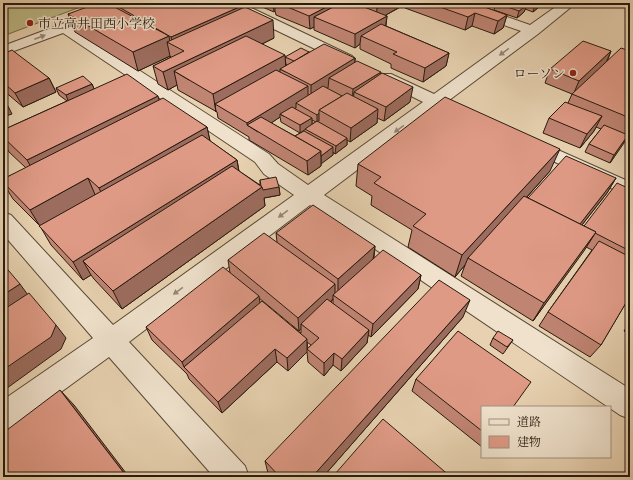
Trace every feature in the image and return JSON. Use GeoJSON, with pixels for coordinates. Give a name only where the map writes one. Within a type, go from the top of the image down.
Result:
{"type":"FeatureCollection","features":[{"type":"Feature","properties":{"kind":"street"},"geometry":{"type":"LineString","coordinates":[[3,51],[130,3]]}},
{"type":"Feature","properties":{"kind":"street"},"geometry":{"type":"LineString","coordinates":[[231,3],[358,64]]}},
{"type":"Feature","properties":{"kind":"street"},"geometry":{"type":"LineString","coordinates":[[455,3],[532,30]]}},
{"type":"Feature","properties":{"kind":"street"},"geometry":{"type":"LineString","coordinates":[[3,417],[112,340],[569,3]]}},
{"type":"Feature","properties":{"kind":"street"},"geometry":{"type":"LineString","coordinates":[[64,28],[262,158],[270,169],[309,195],[630,405]]}},
{"type":"Feature","properties":{"kind":"street"},"geometry":{"type":"LineString","coordinates":[[373,71],[436,102],[465,114]]}},
{"type":"Feature","properties":{"kind":"street"},"geometry":{"type":"LineString","coordinates":[[515,137],[630,190]]}},
{"type":"Feature","properties":{"kind":"street"},"geometry":{"type":"LineString","coordinates":[[3,220],[234,477]]}},
{"type":"Feature","properties":{"kind":"shaded area","name":"市立高井田西小学校"},"geometry":{"type":"Polygon","coordinates":[[[3,3],[91,3],[3,36],[3,3]]]}},
{"type":"Feature","properties":{"kind":"building"},"geometry":{"type":"Polygon","coordinates":[[[98,3],[107,3],[169,36],[133,52],[68,14],[98,3]]]}},
{"type":"Feature","properties":{"kind":"building"},"geometry":{"type":"Polygon","coordinates":[[[112,3],[190,3],[198,7],[207,3],[246,4],[171,37],[112,3]]]}},
{"type":"Feature","properties":{"kind":"building"},"geometry":{"type":"Polygon","coordinates":[[[190,3],[207,3],[198,7],[190,3]]]}},
{"type":"Feature","properties":{"kind":"building"},"geometry":{"type":"Polygon","coordinates":[[[278,3],[334,3],[309,16],[278,3]]]}},
{"type":"Feature","properties":{"kind":"building"},"geometry":{"type":"Polygon","coordinates":[[[341,3],[354,3],[387,16],[355,34],[314,17],[341,3]]]}},
{"type":"Feature","properties":{"kind":"building"},"geometry":{"type":"Polygon","coordinates":[[[365,3],[386,3],[377,8],[365,3]]]}},
{"type":"Feature","properties":{"kind":"building"},"geometry":{"type":"Polygon","coordinates":[[[429,3],[473,3],[507,15],[498,21],[475,13],[468,17],[429,3]]]}},
{"type":"Feature","properties":{"kind":"building"},"geometry":{"type":"Polygon","coordinates":[[[496,3],[520,3],[527,5],[519,11],[496,3]]]}},
{"type":"Feature","properties":{"kind":"building"},"geometry":{"type":"Polygon","coordinates":[[[245,7],[273,20],[163,72],[153,66],[184,51],[167,42],[245,7]]]}},
{"type":"Feature","properties":{"kind":"building"},"geometry":{"type":"Polygon","coordinates":[[[381,24],[449,53],[425,68],[393,54],[397,52],[361,36],[381,24]]]}},
{"type":"Feature","properties":{"kind":"building"},"geometry":{"type":"Polygon","coordinates":[[[246,36],[285,55],[213,94],[174,71],[246,36]]]}},
{"type":"Feature","properties":{"kind":"building"},"geometry":{"type":"Polygon","coordinates":[[[583,41],[611,51],[579,81],[550,69],[583,41]]]}},
{"type":"Feature","properties":{"kind":"building"},"geometry":{"type":"Polygon","coordinates":[[[324,44],[355,58],[311,85],[280,69],[324,44]]]}},
{"type":"Feature","properties":{"kind":"building"},"geometry":{"type":"Polygon","coordinates":[[[301,48],[309,52],[294,61],[285,57],[301,48]]]}},
{"type":"Feature","properties":{"kind":"building"},"geometry":{"type":"Polygon","coordinates":[[[621,48],[630,51],[630,118],[572,94],[621,48]]]}},
{"type":"Feature","properties":{"kind":"building"},"geometry":{"type":"Polygon","coordinates":[[[12,50],[49,78],[15,93],[3,82],[3,54],[12,50]]]}},
{"type":"Feature","properties":{"kind":"building"},"geometry":{"type":"Polygon","coordinates":[[[357,61],[381,72],[353,89],[329,78],[357,61]]]}},
{"type":"Feature","properties":{"kind":"building"},"geometry":{"type":"Polygon","coordinates":[[[276,70],[308,86],[247,123],[215,104],[276,70]]]}},
{"type":"Feature","properties":{"kind":"building"},"geometry":{"type":"Polygon","coordinates":[[[382,73],[413,87],[386,107],[354,92],[382,73]]]}},
{"type":"Feature","properties":{"kind":"building"},"geometry":{"type":"Polygon","coordinates":[[[127,74],[158,96],[27,160],[3,137],[3,130],[127,74]]]}},
{"type":"Feature","properties":{"kind":"building"},"geometry":{"type":"Polygon","coordinates":[[[83,76],[92,84],[66,95],[56,88],[83,76]]]}},
{"type":"Feature","properties":{"kind":"building"},"geometry":{"type":"Polygon","coordinates":[[[323,86],[342,96],[319,110],[317,115],[296,103],[323,86]]]}},
{"type":"Feature","properties":{"kind":"building"},"geometry":{"type":"Polygon","coordinates":[[[347,93],[378,109],[351,128],[319,110],[347,93]]]}},
{"type":"Feature","properties":{"kind":"building"},"geometry":{"type":"Polygon","coordinates":[[[445,97],[560,149],[462,255],[413,226],[426,214],[374,183],[381,177],[358,164],[445,97]]]}},
{"type":"Feature","properties":{"kind":"building"},"geometry":{"type":"Polygon","coordinates":[[[163,98],[207,127],[99,188],[88,178],[30,210],[3,182],[3,179],[163,98]]]}},
{"type":"Feature","properties":{"kind":"building"},"geometry":{"type":"Polygon","coordinates":[[[3,102],[8,106],[3,108],[3,102]]]}},
{"type":"Feature","properties":{"kind":"building"},"geometry":{"type":"Polygon","coordinates":[[[565,102],[602,116],[587,134],[549,118],[565,102]]]}},
{"type":"Feature","properties":{"kind":"building"},"geometry":{"type":"Polygon","coordinates":[[[292,107],[312,118],[300,125],[280,114],[292,107]]]}},
{"type":"Feature","properties":{"kind":"building"},"geometry":{"type":"Polygon","coordinates":[[[261,117],[321,151],[307,161],[247,125],[261,117]]]}},
{"type":"Feature","properties":{"kind":"building"},"geometry":{"type":"Polygon","coordinates":[[[317,121],[347,138],[336,146],[305,129],[317,121]]]}},
{"type":"Feature","properties":{"kind":"building"},"geometry":{"type":"Polygon","coordinates":[[[604,125],[628,135],[614,155],[589,144],[604,125]]]}},
{"type":"Feature","properties":{"kind":"building"},"geometry":{"type":"Polygon","coordinates":[[[304,131],[333,147],[321,156],[321,151],[295,136],[304,131]]]}},
{"type":"Feature","properties":{"kind":"building"},"geometry":{"type":"Polygon","coordinates":[[[202,135],[237,160],[73,262],[39,226],[202,135]]]}},
{"type":"Feature","properties":{"kind":"building"},"geometry":{"type":"Polygon","coordinates":[[[566,156],[616,178],[580,224],[528,198],[566,156]]]}},
{"type":"Feature","properties":{"kind":"building"},"geometry":{"type":"Polygon","coordinates":[[[232,166],[262,187],[113,291],[83,261],[232,166]]]}},
{"type":"Feature","properties":{"kind":"building"},"geometry":{"type":"Polygon","coordinates":[[[276,177],[279,187],[263,190],[260,180],[276,177]]]}},
{"type":"Feature","properties":{"kind":"building"},"geometry":{"type":"Polygon","coordinates":[[[617,183],[630,189],[630,251],[584,226],[617,183]]]}},
{"type":"Feature","properties":{"kind":"building"},"geometry":{"type":"Polygon","coordinates":[[[524,196],[596,232],[544,303],[468,258],[524,196]]]}},
{"type":"Feature","properties":{"kind":"building"},"geometry":{"type":"Polygon","coordinates":[[[313,205],[375,246],[338,279],[276,233],[313,205]]]}},
{"type":"Feature","properties":{"kind":"building"},"geometry":{"type":"Polygon","coordinates":[[[264,233],[335,284],[298,318],[228,260],[264,233]]]}},
{"type":"Feature","properties":{"kind":"building"},"geometry":{"type":"Polygon","coordinates":[[[599,241],[630,257],[630,296],[601,345],[548,312],[599,241]]]}},
{"type":"Feature","properties":{"kind":"building"},"geometry":{"type":"Polygon","coordinates":[[[383,250],[421,275],[373,324],[333,295],[383,250]]]}},
{"type":"Feature","properties":{"kind":"building"},"geometry":{"type":"Polygon","coordinates":[[[3,264],[20,284],[3,295],[3,264]]]}},
{"type":"Feature","properties":{"kind":"building"},"geometry":{"type":"Polygon","coordinates":[[[223,267],[259,296],[182,362],[146,327],[223,267]]]}},
{"type":"Feature","properties":{"kind":"building"},"geometry":{"type":"Polygon","coordinates":[[[439,280],[470,300],[312,477],[280,477],[265,461],[439,280]]]}},
{"type":"Feature","properties":{"kind":"building"},"geometry":{"type":"Polygon","coordinates":[[[29,293],[56,325],[51,337],[3,370],[3,310],[29,293]]]}},
{"type":"Feature","properties":{"kind":"building"},"geometry":{"type":"Polygon","coordinates":[[[327,299],[369,330],[342,359],[334,353],[324,363],[307,349],[319,338],[301,324],[327,299]]]}},
{"type":"Feature","properties":{"kind":"building"},"geometry":{"type":"Polygon","coordinates":[[[262,301],[307,339],[287,358],[275,349],[218,402],[184,367],[262,301]]]}},
{"type":"Feature","properties":{"kind":"building"},"geometry":{"type":"Polygon","coordinates":[[[458,331],[531,382],[514,406],[481,406],[481,430],[416,379],[458,331]]]}},
{"type":"Feature","properties":{"kind":"building"},"geometry":{"type":"Polygon","coordinates":[[[498,331],[513,340],[507,347],[493,338],[498,331]]]}},
{"type":"Feature","properties":{"kind":"building"},"geometry":{"type":"Polygon","coordinates":[[[60,390],[127,477],[3,477],[3,433],[60,390]]]}},
{"type":"Feature","properties":{"kind":"building"},"geometry":{"type":"Polygon","coordinates":[[[383,419],[451,477],[339,477],[335,474],[383,419]]]}},
{"type":"Feature","properties":{"kind":"place","name":"市立高井田西小学校"},"geometry":{"type":"Point","coordinates":[30,23]}},
{"type":"Feature","properties":{"kind":"place","name":"ローソン"},"geometry":{"type":"Point","coordinates":[573,73]}}]}
